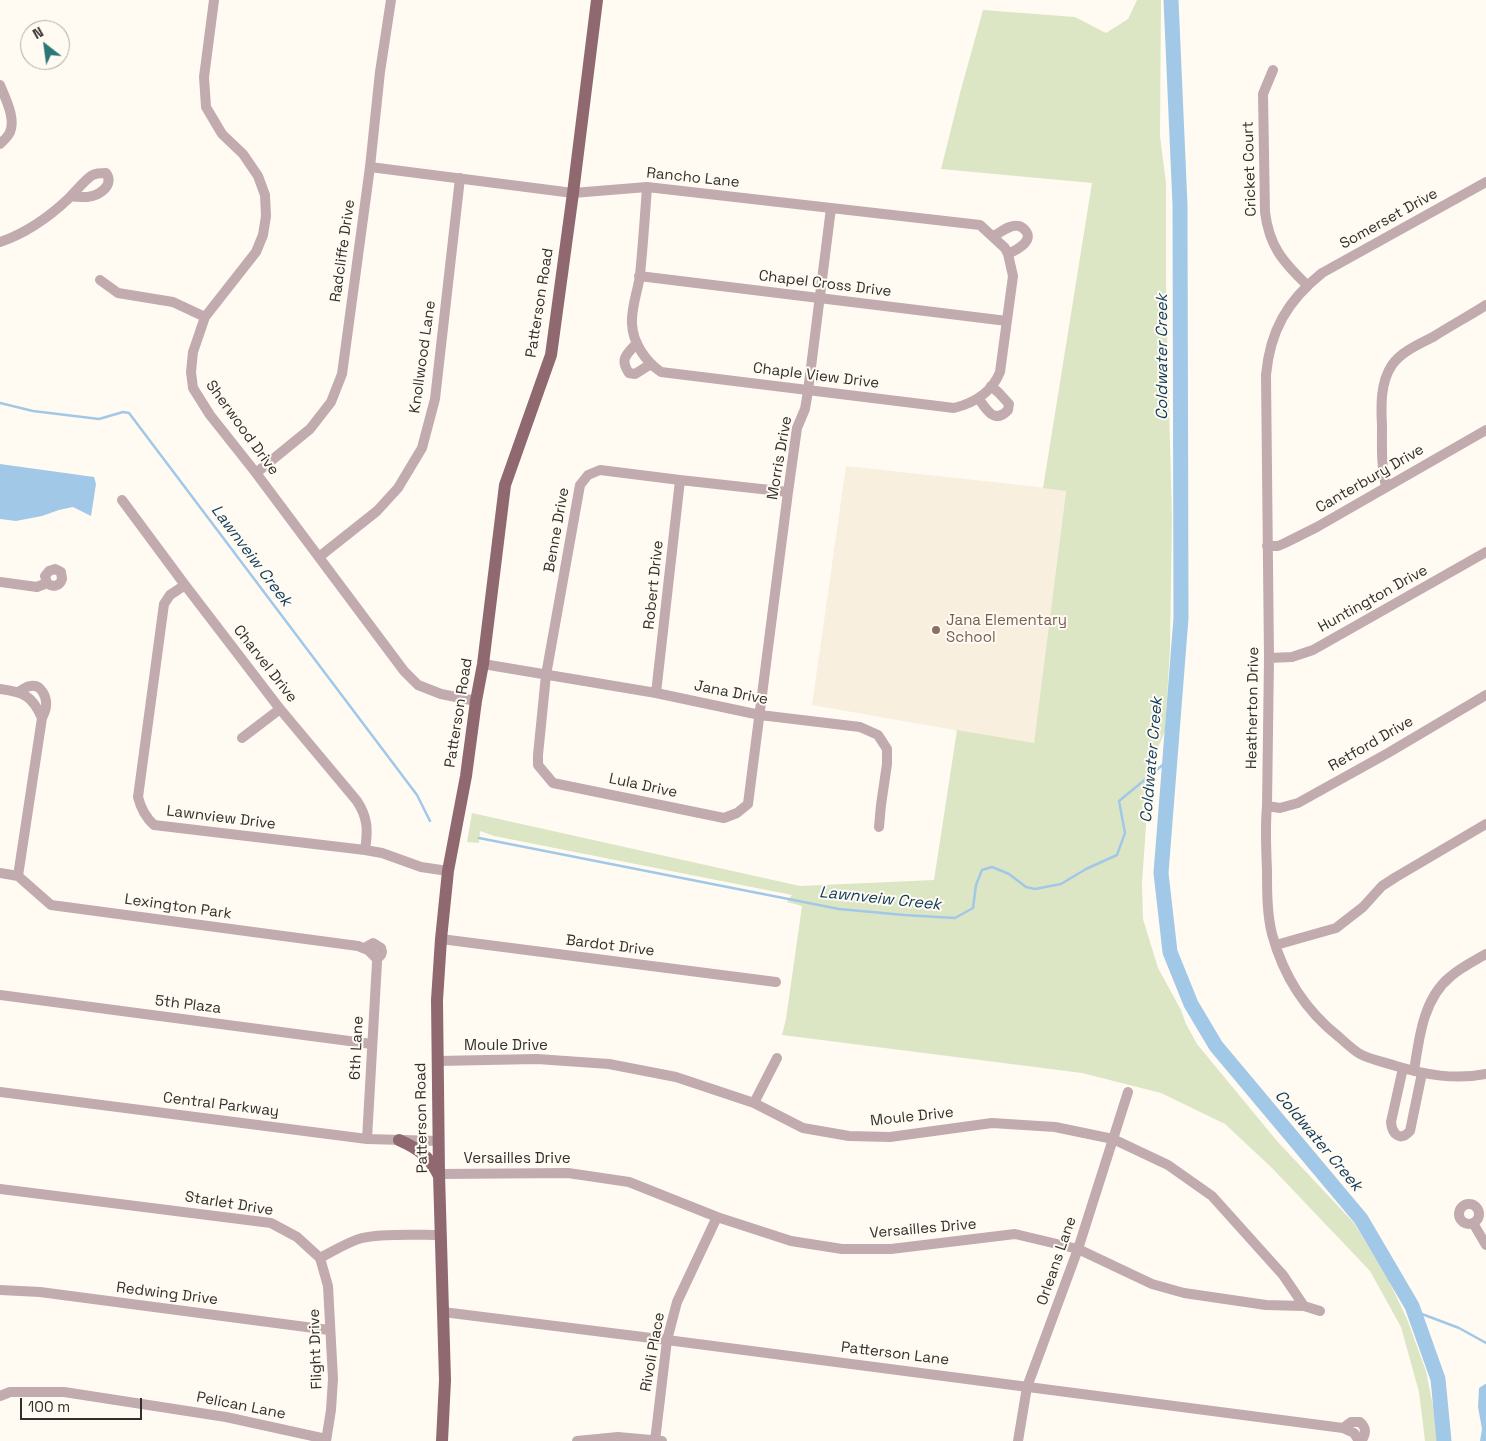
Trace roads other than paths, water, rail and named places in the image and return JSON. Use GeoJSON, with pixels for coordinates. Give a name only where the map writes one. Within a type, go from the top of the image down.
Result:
{"type":"FeatureCollection","features":[{"type":"Feature","properties":{"kind":"main road","name":"Patterson Road"},"geometry":{"type":"LineString","coordinates":[[442,1441],[445,1380],[437,1062],[441,939],[448,871],[466,776],[483,664],[504,485],[551,355],[597,0]]}},
{"type":"Feature","properties":{"kind":"main road"},"geometry":{"type":"LineString","coordinates":[[399,1140],[423,1153],[439,1175]]}},
{"type":"Feature","properties":{"kind":"street","name":"Sherwood Drive"},"geometry":{"type":"LineString","coordinates":[[214,0],[204,78],[206,107],[222,134],[243,154],[258,176],[265,195],[266,216],[263,235],[256,252],[205,317],[193,352],[193,388],[210,415],[256,472],[404,671],[418,685],[441,694],[476,701]]}},
{"type":"Feature","properties":{"kind":"street","name":"Radcliffe Drive"},"geometry":{"type":"LineString","coordinates":[[256,472],[310,429],[331,402],[342,374],[370,167],[380,72],[391,0]]}},
{"type":"Feature","properties":{"kind":"street","name":"Cricket Court"},"geometry":{"type":"LineString","coordinates":[[1273,70],[1263,94],[1264,212],[1266,225],[1274,248],[1292,271],[1307,285]]}},
{"type":"Feature","properties":{"kind":"street"},"geometry":{"type":"LineString","coordinates":[[0,85],[10,112],[12,127],[10,133],[0,144]]}},
{"type":"Feature","properties":{"kind":"street","name":"Rancho Lane"},"geometry":{"type":"LineString","coordinates":[[370,167],[573,193],[647,187],[980,225],[1006,251]]}},
{"type":"Feature","properties":{"kind":"street","name":"Knollwood Lane"},"geometry":{"type":"LineString","coordinates":[[319,557],[377,511],[398,488],[422,448],[435,398],[460,178]]}},
{"type":"Feature","properties":{"kind":"street","name":"Somerset Drive"},"geometry":{"type":"LineString","coordinates":[[1307,285],[1322,273],[1486,182]]}},
{"type":"Feature","properties":{"kind":"street"},"geometry":{"type":"LineString","coordinates":[[637,343],[624,359],[624,366],[629,373],[634,374],[651,364],[637,343],[632,325],[632,314],[640,276],[647,187]]}},
{"type":"Feature","properties":{"kind":"street"},"geometry":{"type":"LineString","coordinates":[[0,242],[12,238],[33,226],[71,196]]}},
{"type":"Feature","properties":{"kind":"street","name":"Morris Drive"},"geometry":{"type":"LineString","coordinates":[[760,715],[788,492],[798,428],[805,409],[808,391],[831,208]]}},
{"type":"Feature","properties":{"kind":"street"},"geometry":{"type":"LineString","coordinates":[[993,236],[1011,226],[1017,225],[1024,229],[1028,237],[1026,242],[1020,248],[1006,251]]}},
{"type":"Feature","properties":{"kind":"street","name":"Chaple View Drive"},"geometry":{"type":"LineString","coordinates":[[651,364],[661,372],[954,408],[967,405],[979,399],[996,381],[1000,372],[1013,276],[1006,251]]}},
{"type":"Feature","properties":{"kind":"street","name":"Chapel Cross Drive"},"geometry":{"type":"LineString","coordinates":[[640,276],[1007,321]]}},
{"type":"Feature","properties":{"kind":"street"},"geometry":{"type":"LineString","coordinates":[[100,280],[118,293],[173,302],[205,317]]}},
{"type":"Feature","properties":{"kind":"street","name":"Heatherton Drive"},"geometry":{"type":"LineString","coordinates":[[1307,285],[1279,322],[1267,361],[1266,375],[1269,658],[1265,828],[1272,933],[1282,964],[1300,996],[1327,1028],[1360,1054],[1418,1072],[1446,1076],[1486,1074]]}},
{"type":"Feature","properties":{"kind":"street"},"geometry":{"type":"LineString","coordinates":[[1386,487],[1381,454],[1381,409],[1382,392],[1392,365],[1415,346],[1486,305]]}},
{"type":"Feature","properties":{"kind":"street"},"geometry":{"type":"LineString","coordinates":[[979,399],[992,415],[1004,415],[1008,410],[1009,404],[991,386]]}},
{"type":"Feature","properties":{"kind":"street","name":"Canterbury Drive"},"geometry":{"type":"LineString","coordinates":[[1267,546],[1278,546],[1285,543],[1348,510],[1486,430]]}},
{"type":"Feature","properties":{"kind":"street","name":"Benne Drive"},"geometry":{"type":"LineString","coordinates":[[546,675],[580,485],[588,475],[600,470],[788,492]]}},
{"type":"Feature","properties":{"kind":"street","name":"Robert Drive"},"geometry":{"type":"LineString","coordinates":[[656,693],[680,480]]}},
{"type":"Feature","properties":{"kind":"street","name":"Charvel Drive"},"geometry":{"type":"LineString","coordinates":[[122,500],[280,709],[363,811],[367,824],[365,850]]}},
{"type":"Feature","properties":{"kind":"street","name":"Huntington Drive"},"geometry":{"type":"LineString","coordinates":[[1269,658],[1282,659],[1313,650],[1486,552]]}},
{"type":"Feature","properties":{"kind":"street"},"geometry":{"type":"LineString","coordinates":[[0,582],[37,587],[47,583]]}},
{"type":"Feature","properties":{"kind":"street","name":"Lawnview Drive"},"geometry":{"type":"LineString","coordinates":[[185,585],[170,595],[164,604],[138,798],[144,814],[154,825],[365,850],[382,853],[421,867],[448,871]]}},
{"type":"Feature","properties":{"kind":"street","name":"Jana Drive"},"geometry":{"type":"LineString","coordinates":[[483,664],[656,693],[760,715],[860,727],[878,735],[887,749],[887,764],[880,805],[879,827]]}},
{"type":"Feature","properties":{"kind":"street","name":"Lula Drive"},"geometry":{"type":"LineString","coordinates":[[546,675],[538,765],[553,783],[724,818],[737,813],[748,804],[760,715]]}},
{"type":"Feature","properties":{"kind":"street"},"geometry":{"type":"LineString","coordinates":[[0,689],[20,691],[34,685],[44,693],[47,704],[42,718],[18,876],[0,873]]}},
{"type":"Feature","properties":{"kind":"street"},"geometry":{"type":"LineString","coordinates":[[20,691],[36,705],[42,718]]}},
{"type":"Feature","properties":{"kind":"street","name":"Retford Drive"},"geometry":{"type":"LineString","coordinates":[[1267,806],[1280,808],[1298,803],[1486,695]]}},
{"type":"Feature","properties":{"kind":"street"},"geometry":{"type":"LineString","coordinates":[[242,738],[280,709]]}},
{"type":"Feature","properties":{"kind":"street"},"geometry":{"type":"LineString","coordinates":[[1276,945],[1336,928],[1363,907],[1382,886],[1486,824]]}},
{"type":"Feature","properties":{"kind":"street","name":"Lexington Park"},"geometry":{"type":"LineString","coordinates":[[18,876],[51,905],[364,948],[376,959]]}},
{"type":"Feature","properties":{"kind":"street","name":"Bardot Drive"},"geometry":{"type":"LineString","coordinates":[[441,939],[776,982]]}},
{"type":"Feature","properties":{"kind":"street"},"geometry":{"type":"LineString","coordinates":[[1403,1068],[1392,1122],[1392,1130],[1401,1136],[1407,1135],[1410,1131],[1418,1072],[1418,1045],[1428,1009],[1439,988],[1449,978],[1486,954]]}},
{"type":"Feature","properties":{"kind":"street","name":"6th Lane"},"geometry":{"type":"LineString","coordinates":[[367,1139],[378,962],[376,959]]}},
{"type":"Feature","properties":{"kind":"street","name":"5th Plaza"},"geometry":{"type":"LineString","coordinates":[[0,995],[372,1044]]}},
{"type":"Feature","properties":{"kind":"street"},"geometry":{"type":"LineString","coordinates":[[754,1103],[777,1058]]}},
{"type":"Feature","properties":{"kind":"street","name":"Moule Drive"},"geometry":{"type":"LineString","coordinates":[[437,1062],[537,1059],[609,1064],[676,1077],[754,1103],[802,1128],[849,1136],[890,1137],[992,1122],[1055,1127],[1113,1139],[1168,1166],[1212,1196],[1283,1275],[1304,1306]]}},
{"type":"Feature","properties":{"kind":"street","name":"Central Parkway"},"geometry":{"type":"LineString","coordinates":[[0,1092],[367,1139],[439,1141]]}},
{"type":"Feature","properties":{"kind":"street","name":"Orleans Lane"},"geometry":{"type":"LineString","coordinates":[[1018,1441],[1027,1387],[1078,1249],[1128,1092]]}},
{"type":"Feature","properties":{"kind":"street","name":"Versailles Drive"},"geometry":{"type":"LineString","coordinates":[[439,1175],[568,1173],[629,1182],[717,1217],[791,1241],[842,1249],[892,1249],[1015,1234],[1078,1249],[1152,1284],[1184,1293],[1266,1305],[1304,1306],[1320,1312]]}},
{"type":"Feature","properties":{"kind":"street","name":"Starlet Drive"},"geometry":{"type":"LineString","coordinates":[[0,1189],[271,1223],[297,1237],[320,1258]]}},
{"type":"Feature","properties":{"kind":"street","name":"Rivoli Place"},"geometry":{"type":"LineString","coordinates":[[658,1441],[667,1340],[677,1302],[717,1217]]}},
{"type":"Feature","properties":{"kind":"street"},"geometry":{"type":"LineString","coordinates":[[1473,1223],[1486,1245]]}},
{"type":"Feature","properties":{"kind":"street"},"geometry":{"type":"LineString","coordinates":[[320,1258],[352,1241],[364,1238],[440,1235]]}},
{"type":"Feature","properties":{"kind":"street","name":"Flight Drive"},"geometry":{"type":"LineString","coordinates":[[320,1258],[328,1286],[333,1379],[331,1410],[326,1440]]}},
{"type":"Feature","properties":{"kind":"street","name":"Redwing Drive"},"geometry":{"type":"LineString","coordinates":[[0,1290],[40,1292],[330,1330]]}},
{"type":"Feature","properties":{"kind":"street","name":"Patterson Lane"},"geometry":{"type":"LineString","coordinates":[[443,1312],[1343,1428],[1354,1433],[1360,1441]]}},
{"type":"Feature","properties":{"kind":"street","name":"Pelican Lane"},"geometry":{"type":"LineString","coordinates":[[0,1396],[10,1392],[64,1392],[226,1416],[326,1440]]}},
{"type":"Feature","properties":{"kind":"street"},"geometry":{"type":"LineString","coordinates":[[577,1441],[618,1437],[658,1441]]}},
{"type":"Feature","properties":{"kind":"water"},"geometry":{"type":"Polygon","coordinates":[[[0,464],[94,477],[96,484],[91,516],[73,507],[16,521],[0,519],[0,464]]]}},
{"type":"Feature","properties":{"kind":"water"},"geometry":{"type":"Polygon","coordinates":[[[1485,1384],[1486,1441],[1480,1441],[1482,1429],[1478,1407],[1479,1388],[1485,1384]]]}},
{"type":"Feature","properties":{"kind":"waterway","name":"Lawnveiw Creek"},"geometry":{"type":"LineString","coordinates":[[1171,0],[1180,205],[1181,618],[1161,873],[1170,952],[1191,1004],[1216,1046],[1361,1219],[1412,1306],[1438,1379],[1444,1441]]}},
{"type":"Feature","properties":{"kind":"waterway","name":"Lawnveiw Creek"},"geometry":{"type":"LineString","coordinates":[[0,403],[33,411],[99,419],[123,412],[129,413],[417,795],[430,821]]}},
{"type":"Feature","properties":{"kind":"waterway","name":"Lawnveiw Creek"},"geometry":{"type":"LineString","coordinates":[[479,838],[839,909],[955,918],[973,908],[976,885],[982,870],[992,867],[1009,874],[1026,887],[1035,889],[1061,884],[1086,869],[1117,855],[1125,833],[1119,801],[1170,759]]}},
{"type":"Feature","properties":{"kind":"waterway"},"geometry":{"type":"LineString","coordinates":[[1414,1311],[1459,1328],[1486,1343]]}},
{"type":"Feature","properties":{"kind":"place","name":"Jana Elementary School"},"geometry":{"type":"Point","coordinates":[936,630]}},
{"type":"Feature","properties":{"kind":"water label","name":"Coldwater Creek"},"geometry":{"type":"Point","coordinates":[1163,357]}},
{"type":"Feature","properties":{"kind":"water label","name":"Coldwater Creek"},"geometry":{"type":"Point","coordinates":[1152,760]}},
{"type":"Feature","properties":{"kind":"water label","name":"Coldwater Creek"},"geometry":{"type":"Point","coordinates":[1318,1141]}}]}
